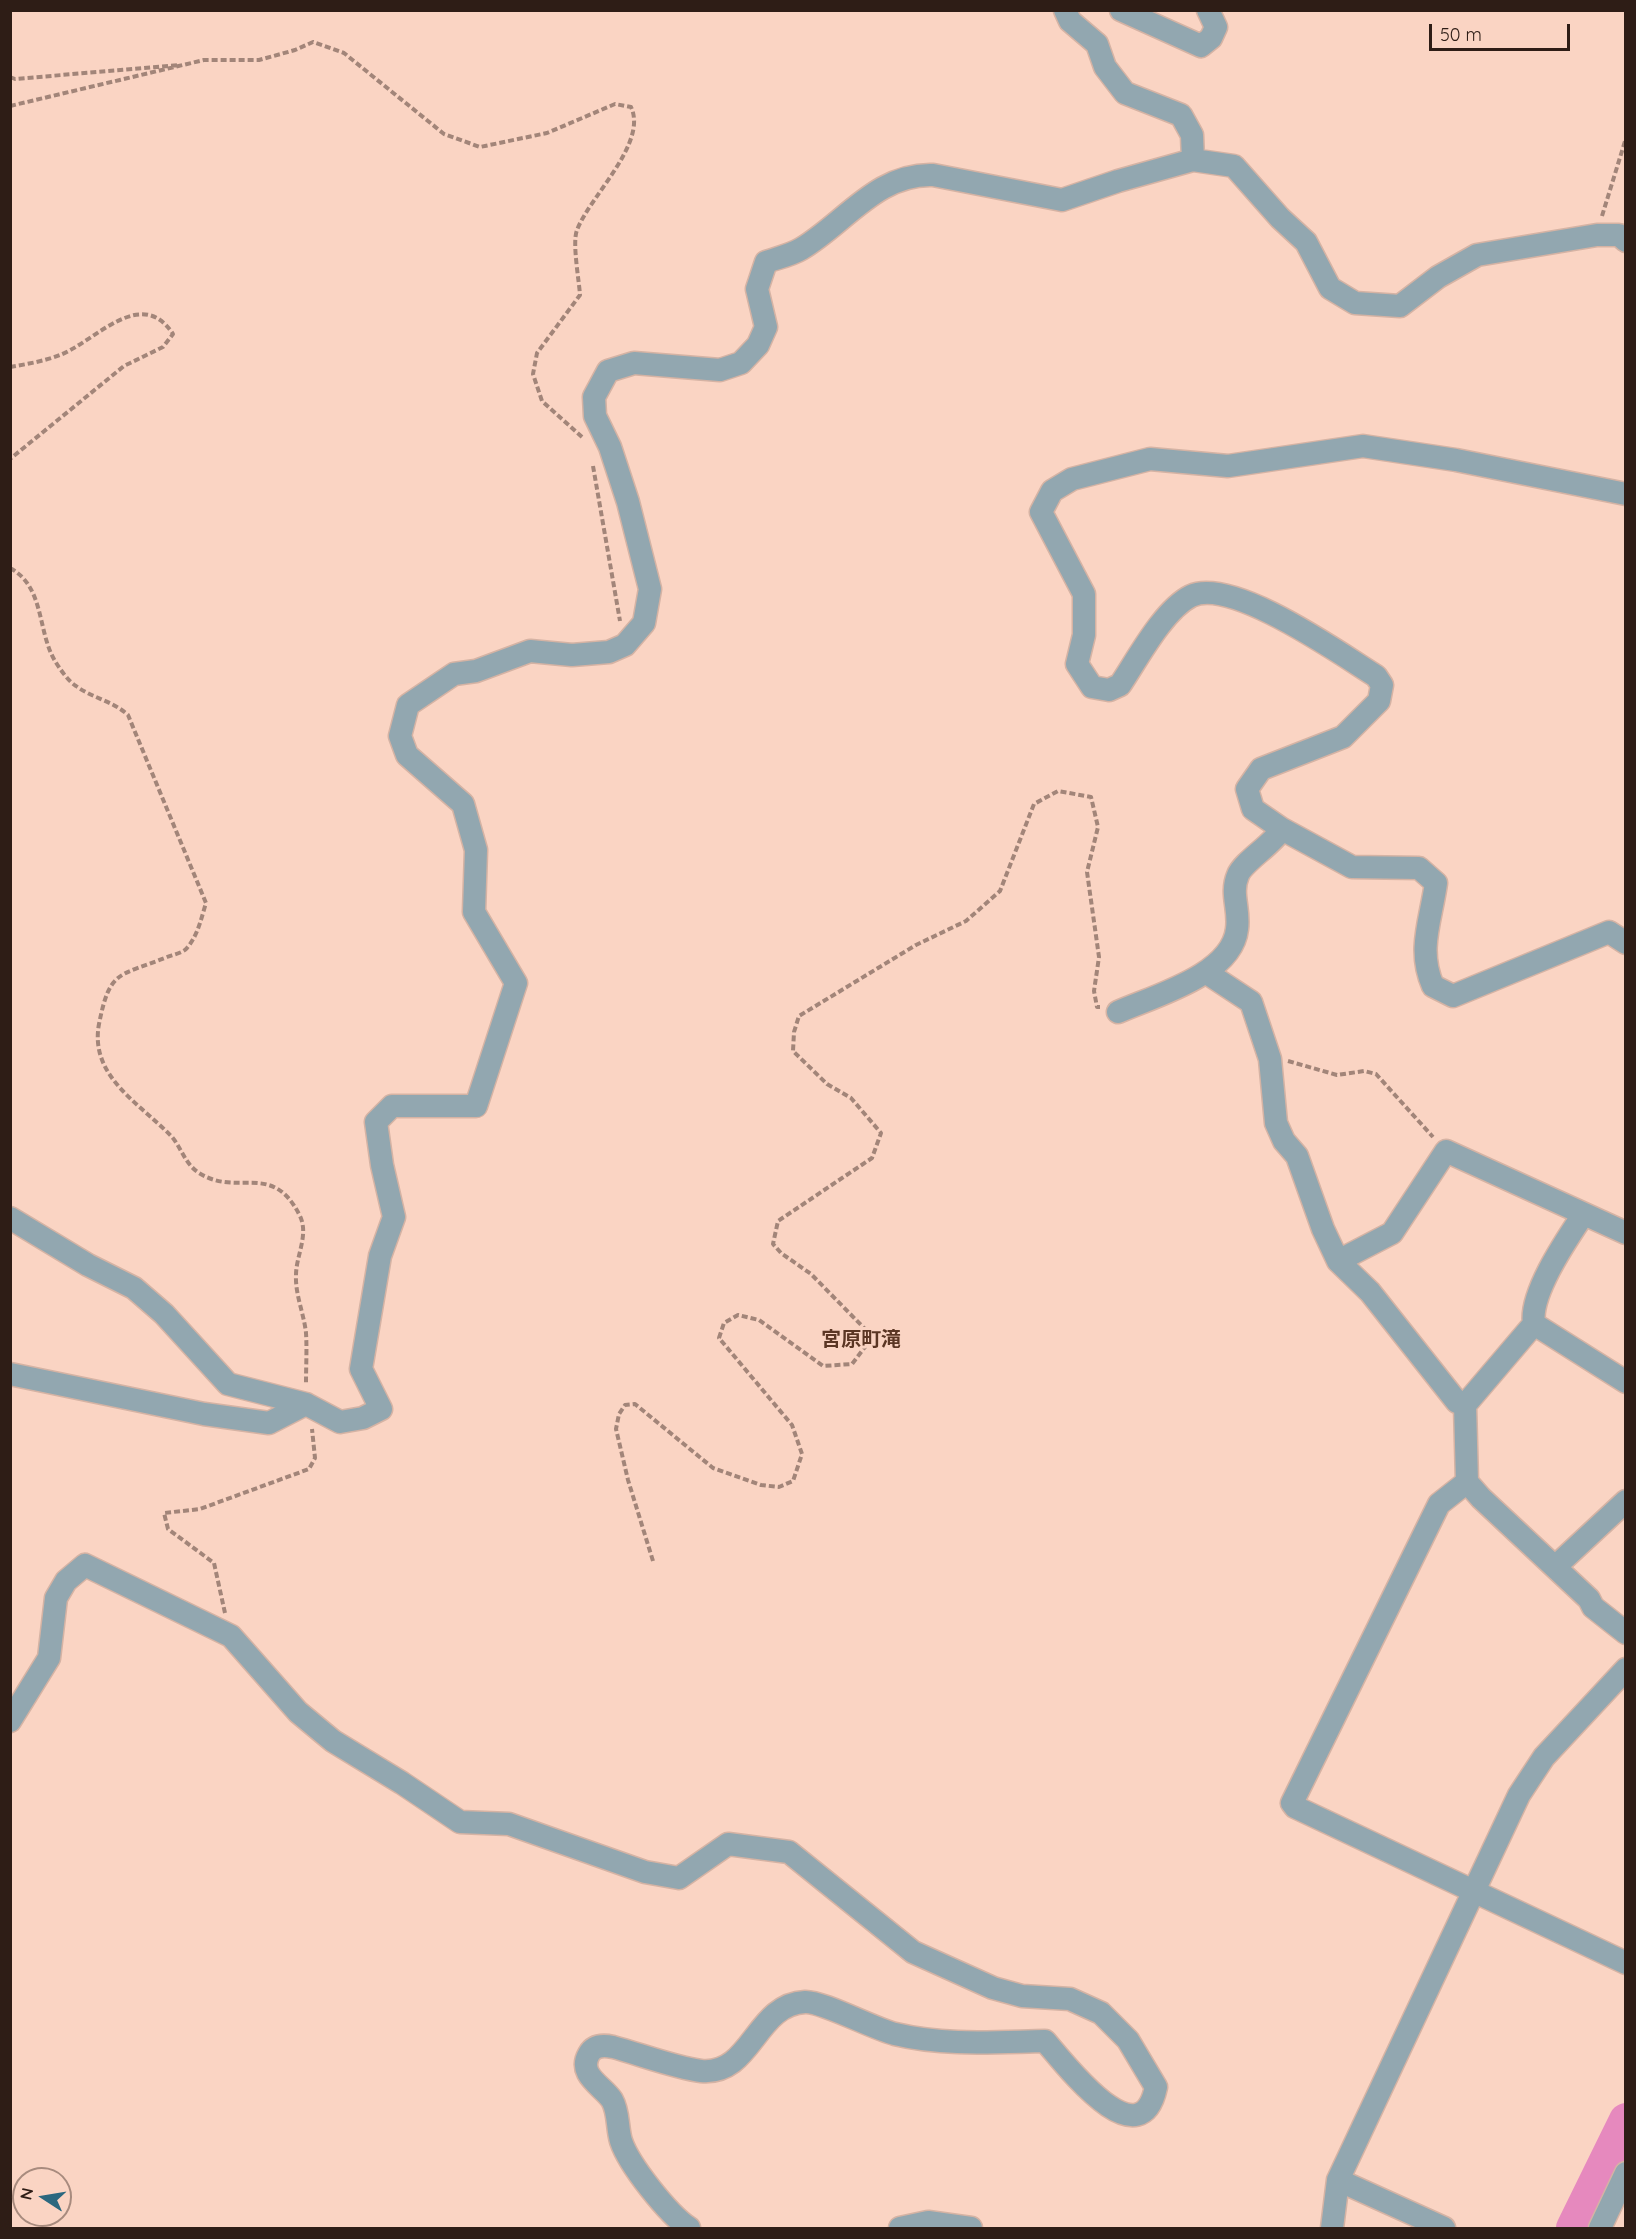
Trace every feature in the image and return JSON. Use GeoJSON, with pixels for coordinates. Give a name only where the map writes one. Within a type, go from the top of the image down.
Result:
{"type":"FeatureCollection","features":[{"type":"Feature","properties":{"kind":"street"},"geometry":{"type":"LineString","coordinates":[[1065,10],[1070,21],[1096,44],[1105,67],[1125,93],[1181,115],[1192,135],[1192,160]]}},
{"type":"Feature","properties":{"kind":"street"},"geometry":{"type":"LineString","coordinates":[[1121,10],[1201,46],[1211,38],[1216,27],[1208,10]]}},
{"type":"Feature","properties":{"kind":"street"},"geometry":{"type":"LineString","coordinates":[[10,1218],[88,1265],[134,1288],[164,1314],[228,1384],[306,1404],[340,1422],[363,1418],[381,1409],[361,1369],[380,1256],[394,1217],[382,1165],[376,1122],[392,1106],[476,1106],[516,983],[474,912],[476,850],[463,804],[407,755],[400,736],[408,705],[454,674],[476,671],[530,651],[609,652],[626,645],[644,623],[650,589],[628,502],[610,447],[595,416],[594,397],[608,371],[634,363],[720,370],[741,363],[758,345],[766,327],[756,290],[766,262],[800,250],[878,190],[915,174],[933,175],[1062,200],[1192,160],[1234,166],[1280,218],[1306,242],[1330,288],[1355,303],[1400,306],[1438,277],[1477,255],[1597,234],[1619,235],[1626,241]]}},
{"type":"Feature","properties":{"kind":"street"},"geometry":{"type":"LineString","coordinates":[[1626,494],[1456,460],[1363,446],[1228,466],[1150,459],[1072,479],[1052,490],[1041,512],[1084,594],[1084,635],[1077,664],[1092,687],[1109,690],[1120,686],[1166,618],[1190,597],[1209,592],[1251,602],[1376,676],[1382,685],[1379,701],[1343,737],[1261,769],[1247,789],[1253,808],[1282,829],[1352,867],[1419,868],[1436,883],[1426,938],[1425,968],[1432,986],[1454,996],[1609,932],[1626,943]]}},
{"type":"Feature","properties":{"kind":"street"},"geometry":{"type":"LineString","coordinates":[[1118,1012],[1207,973],[1227,954],[1238,929],[1233,892],[1239,872],[1274,841],[1282,829]]}},
{"type":"Feature","properties":{"kind":"street"},"geometry":{"type":"LineString","coordinates":[[1207,973],[1251,1002],[1270,1059],[1276,1123],[1284,1141],[1297,1156],[1323,1229],[1338,1261],[1370,1292],[1457,1402],[1465,1405]]}},
{"type":"Feature","properties":{"kind":"street"},"geometry":{"type":"LineString","coordinates":[[1338,1261],[1392,1233],[1446,1150],[1626,1233]]}},
{"type":"Feature","properties":{"kind":"street"},"geometry":{"type":"LineString","coordinates":[[1583,1215],[1552,1260],[1534,1313],[1534,1324],[1465,1405],[1467,1482],[1589,1599],[1593,1607],[1626,1633]]}},
{"type":"Feature","properties":{"kind":"street"},"geometry":{"type":"LineString","coordinates":[[1534,1324],[1626,1382]]}},
{"type":"Feature","properties":{"kind":"street"},"geometry":{"type":"LineString","coordinates":[[10,1374],[204,1414],[269,1423],[306,1404]]}},
{"type":"Feature","properties":{"kind":"street"},"geometry":{"type":"LineString","coordinates":[[1467,1482],[1439,1504],[1292,1803],[1626,1964]]}},
{"type":"Feature","properties":{"kind":"street"},"geometry":{"type":"LineString","coordinates":[[1555,1567],[1626,1501]]}},
{"type":"Feature","properties":{"kind":"street"},"geometry":{"type":"LineString","coordinates":[[10,1721],[49,1659],[56,1598],[66,1581],[85,1565],[231,1636],[298,1712],[324,1734],[460,1822],[509,1824],[645,1872],[680,1878],[728,1844],[789,1852],[913,1952],[993,1988],[1022,1996],[1070,1999],[1101,2013],[1128,2040],[1156,2086],[1154,2098],[1146,2108],[1138,2114],[1126,2116],[1090,2094],[1045,2041],[931,2042],[892,2033],[807,2001],[784,2006],[772,2014],[745,2050],[728,2067],[702,2071],[614,2046],[604,2045],[591,2051],[587,2058],[587,2072],[612,2100],[624,2147],[666,2209],[689,2229]]}},
{"type":"Feature","properties":{"kind":"street"},"geometry":{"type":"LineString","coordinates":[[1332,2229],[1338,2180],[1520,1795],[1544,1757],[1626,1669]]}},
{"type":"Feature","properties":{"kind":"street"},"geometry":{"type":"LineString","coordinates":[[1600,2229],[1626,2173]]}},
{"type":"Feature","properties":{"kind":"street"},"geometry":{"type":"LineString","coordinates":[[1338,2180],[1444,2229]]}},
{"type":"Feature","properties":{"kind":"street"},"geometry":{"type":"LineString","coordinates":[[900,2229],[928,2222],[971,2229]]}},
{"type":"Feature","properties":{"kind":"path"},"geometry":{"type":"LineString","coordinates":[[10,106],[204,60],[259,60],[295,50],[313,42],[344,53],[444,134],[480,147],[547,133],[615,104],[631,107],[636,117],[631,138],[576,232],[580,295],[537,353],[533,374],[542,401],[585,439]]}},
{"type":"Feature","properties":{"kind":"path"},"geometry":{"type":"LineString","coordinates":[[10,77],[15,79],[189,64]]}},
{"type":"Feature","properties":{"kind":"path"},"geometry":{"type":"LineString","coordinates":[[1597,234],[1615,165],[1626,138]]}},
{"type":"Feature","properties":{"kind":"path"},"geometry":{"type":"LineString","coordinates":[[10,368],[62,354],[122,318],[145,314],[165,322],[173,334],[163,347],[124,366],[10,459]]}},
{"type":"Feature","properties":{"kind":"path"},"geometry":{"type":"LineString","coordinates":[[592,462],[612,585],[626,645]]}},
{"type":"Feature","properties":{"kind":"path"},"geometry":{"type":"LineString","coordinates":[[10,568],[24,576],[38,604],[54,660],[75,686],[121,708],[128,715],[206,903],[198,934],[187,949],[116,977],[107,990],[99,1028],[101,1061],[120,1089],[173,1139],[186,1161],[200,1173],[225,1182],[268,1182],[287,1195],[302,1219],[303,1239],[295,1275],[306,1333],[306,1404],[315,1458],[309,1469],[200,1509],[164,1513],[168,1530],[214,1563],[231,1636]]}},
{"type":"Feature","properties":{"kind":"path"},"geometry":{"type":"LineString","coordinates":[[653,1561],[628,1480],[616,1429],[619,1414],[625,1406],[634,1404],[713,1468],[761,1485],[779,1487],[793,1481],[802,1454],[792,1425],[719,1338],[724,1323],[738,1315],[759,1320],[823,1366],[852,1364],[865,1347],[865,1329],[811,1274],[773,1244],[778,1221],[872,1158],[881,1133],[851,1098],[827,1084],[793,1051],[794,1032],[799,1016],[916,945],[966,921],[1000,891],[1034,804],[1058,791],[1091,797],[1098,827],[1087,872],[1098,957],[1094,991],[1097,1006],[1118,1012]]}},
{"type":"Feature","properties":{"kind":"path"},"geometry":{"type":"LineString","coordinates":[[1270,1059],[1282,1059],[1337,1075],[1364,1071],[1376,1074],[1446,1150]]}},
{"type":"Feature","properties":{"kind":"waterway"},"geometry":{"type":"LineString","coordinates":[[1573,2228],[1626,2120]]}},
{"type":"Feature","properties":{"kind":"district","name":"宮原町滝"},"geometry":{"type":"Point","coordinates":[861,1340]}}]}
